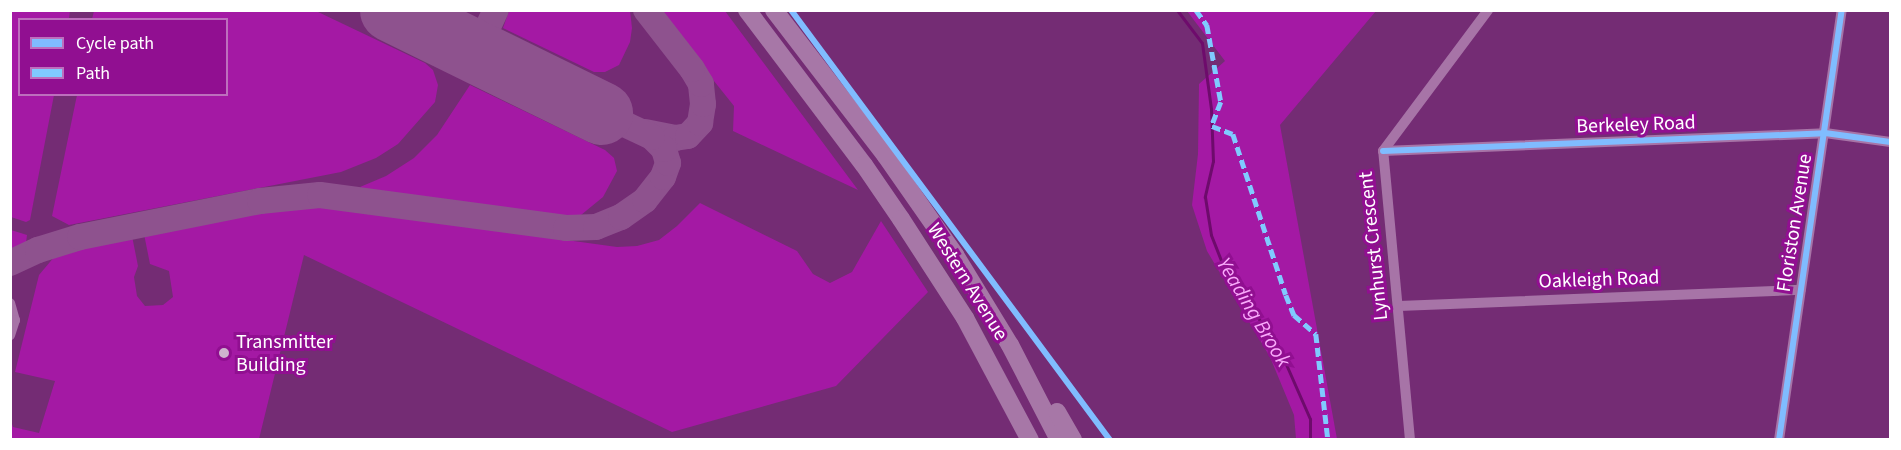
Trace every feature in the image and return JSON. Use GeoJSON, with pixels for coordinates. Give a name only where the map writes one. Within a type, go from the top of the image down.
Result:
{"type":"FeatureCollection","features":[{"type":"Feature","properties":{"kind":"highway","name":"Western Avenue"},"geometry":{"type":"LineString","coordinates":[[747,10],[864,165],[901,219],[964,318],[1030,440]]}},
{"type":"Feature","properties":{"kind":"highway","name":"Western Avenue"},"geometry":{"type":"LineString","coordinates":[[774,10],[886,156],[955,255],[1010,345],[1059,440]]}},
{"type":"Feature","properties":{"kind":"highway"},"geometry":{"type":"LineString","coordinates":[[955,255],[1011,333],[1073,440]]}},
{"type":"Feature","properties":{"kind":"street","name":"Lynhurst Crescent"},"geometry":{"type":"LineString","coordinates":[[1410,440],[1383,151],[1488,10]]}},
{"type":"Feature","properties":{"kind":"street","name":"Floriston Avenue"},"geometry":{"type":"LineString","coordinates":[[1779,440],[1842,10]]}},
{"type":"Feature","properties":{"kind":"street","name":"Berkeley Road"},"geometry":{"type":"LineString","coordinates":[[1383,151],[1825,133],[1890,142]]}},
{"type":"Feature","properties":{"kind":"street","name":"Oakleigh Road"},"geometry":{"type":"LineString","coordinates":[[1399,306],[1801,290]]}},
{"type":"Feature","properties":{"kind":"street"},"geometry":{"type":"LineString","coordinates":[[10,303],[15,320],[10,335]]}},
{"type":"Feature","properties":{"kind":"shaded area"},"geometry":{"type":"Polygon","coordinates":[[[10,11],[70,11],[69,18],[18,18],[18,96],[54,96],[30,220],[26,222],[11,217],[10,11]]]}},
{"type":"Feature","properties":{"kind":"shaded area"},"geometry":{"type":"Polygon","coordinates":[[[94,11],[316,11],[425,63],[433,70],[438,85],[435,102],[398,144],[376,158],[341,172],[69,225],[52,216],[77,96],[228,96],[228,18],[92,18],[94,11]]]}},
{"type":"Feature","properties":{"kind":"shaded area"},"geometry":{"type":"Polygon","coordinates":[[[509,11],[630,11],[632,28],[630,42],[619,65],[605,72],[594,72],[503,28],[509,11]]]}},
{"type":"Feature","properties":{"kind":"shaded area"},"geometry":{"type":"Polygon","coordinates":[[[658,11],[725,11],[858,190],[733,131],[734,106],[658,11]]]}},
{"type":"Feature","properties":{"kind":"shaded area"},"geometry":{"type":"Polygon","coordinates":[[[1187,11],[1376,11],[1280,125],[1337,439],[1296,439],[1294,415],[1270,357],[1207,251],[1192,205],[1198,154],[1199,84],[1225,61],[1187,11]]]}},
{"type":"Feature","properties":{"kind":"shaded area"},"geometry":{"type":"Polygon","coordinates":[[[470,85],[605,150],[614,158],[617,171],[603,197],[581,215],[565,216],[360,187],[386,176],[414,158],[437,135],[470,85]]]}},
{"type":"Feature","properties":{"kind":"shaded area"},"geometry":{"type":"Polygon","coordinates":[[[700,203],[797,251],[813,274],[830,283],[852,272],[881,221],[928,292],[836,386],[672,432],[304,255],[259,439],[11,439],[11,421],[13,427],[39,433],[55,381],[15,372],[39,275],[55,256],[77,246],[132,236],[138,266],[134,277],[137,296],[145,306],[163,305],[173,297],[169,271],[150,264],[144,234],[297,205],[314,205],[617,247],[637,246],[659,240],[700,203]]]}},
{"type":"Feature","properties":{"kind":"shaded area"},"geometry":{"type":"Polygon","coordinates":[[[11,230],[27,235],[26,243],[11,251],[11,230]]]}},
{"type":"Feature","properties":{"kind":"waterway","name":"Yeading Brook"},"geometry":{"type":"LineString","coordinates":[[1177,10],[1202,43],[1211,109],[1213,161],[1205,197],[1211,235],[1226,273],[1278,346],[1310,419],[1310,440]]}},
{"type":"Feature","properties":{"kind":"taxiway"},"geometry":{"type":"LineString","coordinates":[[446,37],[467,40],[476,38],[486,31],[496,10]]}},
{"type":"Feature","properties":{"kind":"taxiway"},"geometry":{"type":"LineString","coordinates":[[645,132],[675,138],[688,136],[700,123],[703,104],[701,84],[692,69],[646,10]]}},
{"type":"Feature","properties":{"kind":"taxiway"},"geometry":{"type":"LineString","coordinates":[[10,263],[38,250],[80,237],[260,201],[320,195],[566,228],[596,227],[621,217],[645,200],[663,177],[668,163],[664,149],[652,137],[601,113]]}},
{"type":"Feature","properties":{"kind":"runway"},"geometry":{"type":"LineString","coordinates":[[391,10],[601,113]]}},
{"type":"Feature","properties":{"kind":"marked path"},"geometry":{"type":"LineString","coordinates":[[1196,10],[1207,25],[1221,102],[1212,126],[1233,134],[1294,315],[1316,334],[1328,440]]}},
{"type":"Feature","properties":{"kind":"cycle path"},"geometry":{"type":"LineString","coordinates":[[791,10],[1110,440]]}},
{"type":"Feature","properties":{"kind":"cycle path"},"geometry":{"type":"LineString","coordinates":[[1779,440],[1842,10]]}},
{"type":"Feature","properties":{"kind":"cycle path"},"geometry":{"type":"LineString","coordinates":[[1383,151],[1825,133],[1890,142]]}},
{"type":"Feature","properties":{"kind":"place","name":"Transmitter Building"},"geometry":{"type":"Point","coordinates":[224,353]}}]}
